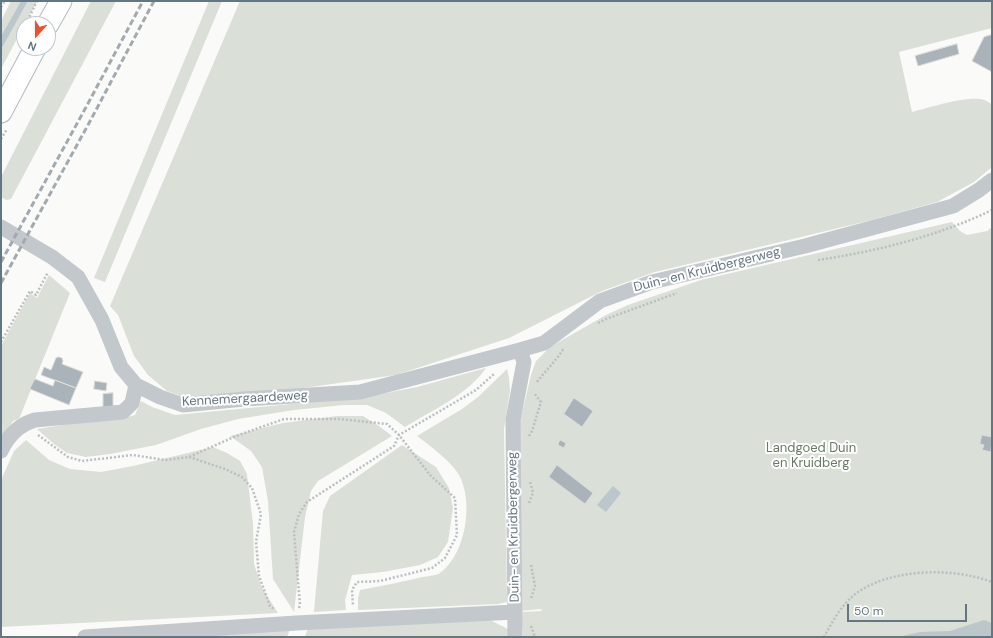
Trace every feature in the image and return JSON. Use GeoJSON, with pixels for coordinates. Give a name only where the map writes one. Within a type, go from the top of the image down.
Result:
{"type":"FeatureCollection","features":[{"type":"Feature","properties":{"kind":"street"},"geometry":{"type":"LineString","coordinates":[[52,16],[60,1]]}},
{"type":"Feature","properties":{"kind":"street"},"geometry":{"type":"LineString","coordinates":[[1,112],[31,56]]}},
{"type":"Feature","properties":{"kind":"street","name":"Duin- en Kruidbergerweg"},"geometry":{"type":"LineString","coordinates":[[515,637],[513,420],[524,362],[520,350],[544,343],[600,301],[652,282],[805,246],[953,206],[992,180]]}},
{"type":"Feature","properties":{"kind":"street","name":"Kennemergaardeweg"},"geometry":{"type":"LineString","coordinates":[[1,227],[55,259],[78,278],[102,320],[120,367],[136,385],[160,398],[183,405],[244,399],[360,392],[520,350]]}},
{"type":"Feature","properties":{"kind":"street"},"geometry":{"type":"LineString","coordinates":[[1,451],[13,431],[26,423],[35,420],[123,412],[132,403],[136,385]]}},
{"type":"Feature","properties":{"kind":"street","name":"Duin- en Kruidbergerweg"},"geometry":{"type":"LineString","coordinates":[[85,637],[294,630],[353,621],[514,612]]}},
{"type":"Feature","properties":{"kind":"path"},"geometry":{"type":"LineString","coordinates":[[1,7],[5,1]]}},
{"type":"Feature","properties":{"kind":"path"},"geometry":{"type":"LineString","coordinates":[[813,261],[850,255],[937,232],[967,222],[992,210]]}},
{"type":"Feature","properties":{"kind":"path"},"geometry":{"type":"LineString","coordinates":[[1,342],[30,291],[36,295],[55,259]]}},
{"type":"Feature","properties":{"kind":"path"},"geometry":{"type":"LineString","coordinates":[[594,326],[606,319],[678,293]]}},
{"type":"Feature","properties":{"kind":"path"},"geometry":{"type":"LineString","coordinates":[[534,385],[547,368],[557,360],[565,347]]}},
{"type":"Feature","properties":{"kind":"path"},"geometry":{"type":"LineString","coordinates":[[294,630],[300,605],[294,532],[299,514],[307,502],[394,446],[399,435],[476,390],[498,370]]}},
{"type":"Feature","properties":{"kind":"path"},"geometry":{"type":"LineString","coordinates":[[526,440],[532,430],[541,402],[533,393],[533,389]]}},
{"type":"Feature","properties":{"kind":"path"},"geometry":{"type":"LineString","coordinates":[[26,423],[36,434],[68,457],[82,461],[133,455],[165,460],[189,457],[236,436],[284,419],[339,419],[387,424],[399,435],[430,474],[455,498],[457,535],[445,558],[432,568],[380,581],[357,582],[352,590],[353,621]]}},
{"type":"Feature","properties":{"kind":"path"},"geometry":{"type":"LineString","coordinates":[[189,457],[225,469],[242,477],[252,488],[261,514],[256,542],[259,576],[270,606],[294,630]]}},
{"type":"Feature","properties":{"kind":"path"},"geometry":{"type":"LineString","coordinates":[[528,506],[533,493],[530,479]]}},
{"type":"Feature","properties":{"kind":"path"},"geometry":{"type":"LineString","coordinates":[[530,558],[535,586],[530,601]]}},
{"type":"Feature","properties":{"kind":"path"},"geometry":{"type":"LineString","coordinates":[[824,637],[843,606],[854,595],[868,586],[894,576],[954,573],[978,577],[992,582]]}},
{"type":"Feature","properties":{"kind":"green space"},"geometry":{"type":"Polygon","coordinates":[[[11,1],[21,1],[1,36],[1,21],[11,1]]]}},
{"type":"Feature","properties":{"kind":"green space"},"geometry":{"type":"Polygon","coordinates":[[[28,1],[37,1],[29,16],[20,16],[28,1]]]}},
{"type":"Feature","properties":{"kind":"green space"},"geometry":{"type":"Polygon","coordinates":[[[91,1],[116,1],[11,199],[6,200],[1,197],[1,177],[91,1]]]}},
{"type":"Feature","properties":{"kind":"green space"},"geometry":{"type":"Polygon","coordinates":[[[209,1],[222,1],[105,282],[94,278],[209,1]]]}},
{"type":"Feature","properties":{"kind":"green space"},"geometry":{"type":"Polygon","coordinates":[[[240,1],[992,1],[992,28],[899,52],[912,112],[968,99],[985,100],[992,104],[992,167],[974,182],[937,202],[872,220],[655,272],[602,291],[509,338],[396,375],[282,391],[194,401],[167,391],[148,375],[134,356],[118,315],[110,306],[240,1]]]}},
{"type":"Feature","properties":{"kind":"green space"},"geometry":{"type":"Polygon","coordinates":[[[16,23],[16,41],[1,69],[1,50],[16,23]]]}},
{"type":"Feature","properties":{"kind":"green space","name":"Landgoed Duin en Kruidberg"},"geometry":{"type":"Polygon","coordinates":[[[952,222],[960,231],[967,235],[987,231],[992,227],[992,637],[523,637],[521,612],[542,611],[541,609],[521,611],[519,426],[531,375],[536,361],[550,347],[606,315],[628,305],[701,280],[952,222]]]}},
{"type":"Feature","properties":{"kind":"green space"},"geometry":{"type":"Polygon","coordinates":[[[49,275],[70,293],[19,419],[13,421],[1,439],[1,346],[30,293],[37,298],[49,275]]]}},
{"type":"Feature","properties":{"kind":"green space"},"geometry":{"type":"Polygon","coordinates":[[[486,368],[470,386],[438,408],[405,427],[386,413],[367,405],[344,405],[294,410],[238,419],[201,429],[156,445],[86,457],[67,453],[37,429],[89,421],[120,419],[135,415],[141,401],[152,407],[175,415],[365,397],[417,387],[486,368]]]}},
{"type":"Feature","properties":{"kind":"green space"},"geometry":{"type":"Polygon","coordinates":[[[507,369],[510,391],[504,429],[507,602],[498,604],[358,610],[360,590],[436,575],[449,564],[456,553],[465,527],[466,499],[464,486],[456,470],[440,454],[417,436],[462,409],[478,397],[507,369]]]}},
{"type":"Feature","properties":{"kind":"green space"},"geometry":{"type":"Polygon","coordinates":[[[337,416],[363,416],[392,436],[318,481],[311,491],[305,517],[294,612],[273,579],[268,501],[262,467],[251,451],[230,436],[283,423],[337,416]]]}},
{"type":"Feature","properties":{"kind":"green space"},"geometry":{"type":"Polygon","coordinates":[[[26,440],[49,460],[70,469],[101,472],[213,447],[240,461],[247,474],[253,524],[254,564],[262,588],[278,613],[1,627],[1,480],[14,451],[26,440]]]}},
{"type":"Feature","properties":{"kind":"green space"},"geometry":{"type":"Polygon","coordinates":[[[402,445],[436,467],[449,488],[453,508],[448,542],[438,557],[420,565],[383,572],[352,575],[345,600],[346,610],[314,612],[323,511],[330,496],[402,445]]]}},
{"type":"Feature","properties":{"kind":"green space"},"geometry":{"type":"Polygon","coordinates":[[[490,620],[508,629],[508,637],[305,637],[308,628],[490,620]]]}},
{"type":"Feature","properties":{"kind":"green space"},"geometry":{"type":"Polygon","coordinates":[[[290,629],[287,637],[141,637],[290,629]]]}},
{"type":"Feature","properties":{"kind":"shaded area"},"geometry":{"type":"Polygon","coordinates":[[[21,1],[28,1],[20,16],[16,16],[16,23],[1,50],[1,36],[21,1]]]}},
{"type":"Feature","properties":{"kind":"shaded area"},"geometry":{"type":"Polygon","coordinates":[[[613,486],[621,493],[606,512],[597,505],[613,486]]]}},
{"type":"Feature","properties":{"kind":"shaded area"},"geometry":{"type":"Polygon","coordinates":[[[984,620],[992,623],[992,637],[898,637],[920,632],[950,631],[984,620]]]}},
{"type":"Feature","properties":{"kind":"building"},"geometry":{"type":"Polygon","coordinates":[[[991,35],[992,72],[972,61],[984,37],[991,35]]]}},
{"type":"Feature","properties":{"kind":"building"},"geometry":{"type":"Polygon","coordinates":[[[957,44],[959,54],[918,66],[915,56],[957,44]]]}},
{"type":"Feature","properties":{"kind":"building"},"geometry":{"type":"Polygon","coordinates":[[[56,358],[62,358],[62,364],[83,372],[76,388],[41,375],[44,367],[51,370],[56,358]]]}},
{"type":"Feature","properties":{"kind":"building"},"geometry":{"type":"Polygon","coordinates":[[[35,379],[53,386],[55,380],[76,388],[69,405],[30,389],[35,379]]]}},
{"type":"Feature","properties":{"kind":"building"},"geometry":{"type":"Polygon","coordinates":[[[95,381],[107,383],[106,391],[94,389],[95,381]]]}},
{"type":"Feature","properties":{"kind":"building"},"geometry":{"type":"Polygon","coordinates":[[[113,393],[113,407],[103,407],[103,394],[113,393]]]}},
{"type":"Feature","properties":{"kind":"building"},"geometry":{"type":"Polygon","coordinates":[[[574,398],[593,411],[582,427],[564,414],[574,398]]]}},
{"type":"Feature","properties":{"kind":"building"},"geometry":{"type":"Polygon","coordinates":[[[982,435],[992,437],[991,452],[982,450],[984,445],[980,444],[982,435]]]}},
{"type":"Feature","properties":{"kind":"building"},"geometry":{"type":"Polygon","coordinates":[[[560,440],[566,443],[564,448],[558,445],[560,440]]]}},
{"type":"Feature","properties":{"kind":"building"},"geometry":{"type":"Polygon","coordinates":[[[557,465],[593,493],[585,504],[549,477],[557,465]]]}},
{"type":"Feature","properties":{"kind":"railway"},"geometry":{"type":"LineString","coordinates":[[1,262],[143,1]]}},
{"type":"Feature","properties":{"kind":"railway"},"geometry":{"type":"LineString","coordinates":[[1,283],[154,1]]}}]}
